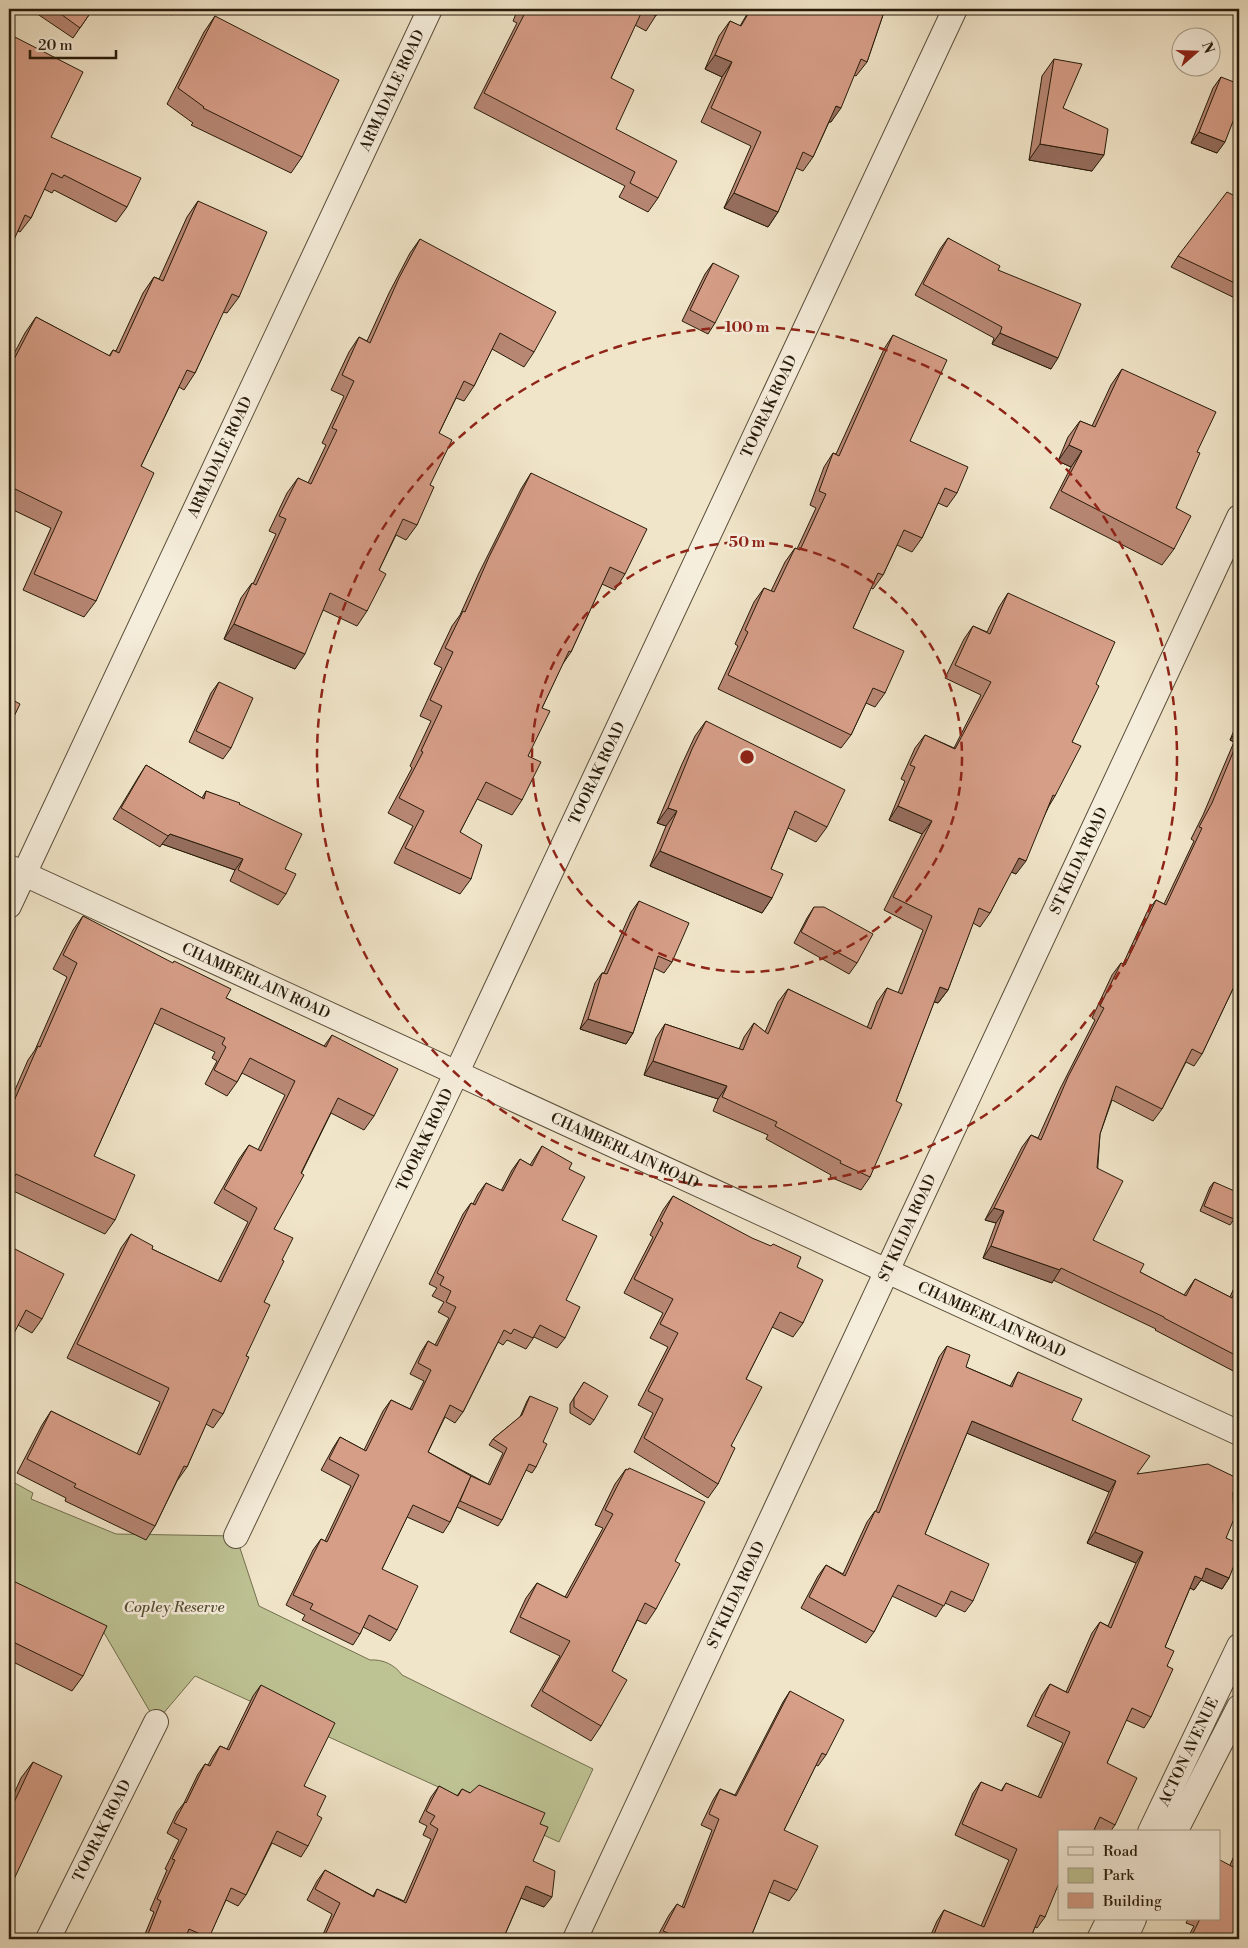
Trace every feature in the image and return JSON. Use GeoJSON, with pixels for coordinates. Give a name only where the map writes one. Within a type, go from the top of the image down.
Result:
{"type":"FeatureCollection","features":[{"type":"Feature","properties":{"kind":"street","name":"ARMADALE ROAD"},"geometry":{"type":"LineString","coordinates":[[9,906],[16,870],[430,9]]}},
{"type":"Feature","properties":{"kind":"street","name":"TOORAK ROAD"},"geometry":{"type":"LineString","coordinates":[[236,1536],[456,1074],[955,9]]}},
{"type":"Feature","properties":{"kind":"street","name":"ST KILDA ROAD"},"geometry":{"type":"LineString","coordinates":[[575,1939],[888,1273],[1239,517]]}},
{"type":"Feature","properties":{"kind":"street","name":"CHAMBERLAIN ROAD"},"geometry":{"type":"LineString","coordinates":[[16,870],[1239,1433]]}},
{"type":"Feature","properties":{"kind":"street","name":"ACTON AVENUE"},"geometry":{"type":"LineString","coordinates":[[1151,1830],[1239,1646]]}},
{"type":"Feature","properties":{"kind":"street","name":"ACTON AVENUE"},"geometry":{"type":"LineString","coordinates":[[1176,1830],[1239,1707]]}},
{"type":"Feature","properties":{"kind":"street","name":"TOORAK ROAD"},"geometry":{"type":"LineString","coordinates":[[48,1939],[156,1722]]}},
{"type":"Feature","properties":{"kind":"street"},"geometry":{"type":"LineString","coordinates":[[1099,1939],[1108,1920]]}},
{"type":"Feature","properties":{"kind":"street"},"geometry":{"type":"LineString","coordinates":[[1125,1939],[1134,1920]]}},
{"type":"Feature","properties":{"kind":"green space","name":"Copley Reserve"},"geometry":{"type":"Polygon","coordinates":[[[13,1482],[33,1493],[31,1499],[116,1534],[236,1536],[259,1606],[370,1660],[388,1663],[402,1675],[593,1769],[559,1842],[195,1676],[156,1722],[103,1631],[9,1580],[9,1489],[13,1482]]]}},
{"type":"Feature","properties":{"kind":"building"},"geometry":{"type":"Polygon","coordinates":[[[54,9],[93,9],[80,28],[54,9]]]}},
{"type":"Feature","properties":{"kind":"building"},"geometry":{"type":"Polygon","coordinates":[[[527,9],[643,9],[611,78],[634,90],[616,129],[677,161],[658,198],[630,183],[635,172],[484,93],[527,9]]]}},
{"type":"Feature","properties":{"kind":"building"},"geometry":{"type":"Polygon","coordinates":[[[643,9],[660,9],[656,16],[643,9]]]}},
{"type":"Feature","properties":{"kind":"building"},"geometry":{"type":"Polygon","coordinates":[[[751,9],[885,9],[867,62],[861,59],[841,108],[836,106],[813,157],[803,152],[778,212],[734,193],[761,132],[711,108],[732,62],[715,55],[730,21],[741,26],[751,9]]]}},
{"type":"Feature","properties":{"kind":"building"},"geometry":{"type":"Polygon","coordinates":[[[215,16],[339,80],[302,157],[203,108],[178,88],[215,16]]]}},
{"type":"Feature","properties":{"kind":"building"},"geometry":{"type":"Polygon","coordinates":[[[9,34],[83,72],[51,137],[141,178],[127,207],[64,175],[62,178],[52,173],[31,218],[25,215],[9,251],[9,34]]]}},
{"type":"Feature","properties":{"kind":"building"},"geometry":{"type":"Polygon","coordinates":[[[1054,59],[1082,64],[1063,108],[1108,129],[1104,155],[1040,144],[1054,59]]]}},
{"type":"Feature","properties":{"kind":"building"},"geometry":{"type":"Polygon","coordinates":[[[1221,77],[1239,84],[1239,106],[1225,142],[1199,132],[1221,77]]]}},
{"type":"Feature","properties":{"kind":"building"},"geometry":{"type":"Polygon","coordinates":[[[1227,192],[1239,198],[1239,285],[1178,256],[1227,192]]]}},
{"type":"Feature","properties":{"kind":"building"},"geometry":{"type":"Polygon","coordinates":[[[198,201],[267,232],[239,297],[232,294],[195,373],[187,370],[141,466],[154,473],[96,601],[34,574],[62,512],[9,486],[9,369],[36,317],[110,356],[113,350],[119,353],[154,277],[163,281],[198,201]]]}},
{"type":"Feature","properties":{"kind":"building"},"geometry":{"type":"Polygon","coordinates":[[[948,238],[1000,266],[998,270],[1081,304],[1058,358],[1000,333],[1002,327],[923,284],[948,238]]]}},
{"type":"Feature","properties":{"kind":"building"},"geometry":{"type":"Polygon","coordinates":[[[420,239],[556,312],[534,352],[500,333],[474,386],[464,381],[439,433],[452,440],[430,485],[434,487],[417,525],[403,519],[379,570],[386,574],[367,611],[330,593],[305,654],[234,624],[252,583],[256,585],[286,519],[279,516],[298,478],[311,484],[337,430],[332,428],[354,381],[342,375],[359,337],[370,343],[399,278],[420,239]]]}},
{"type":"Feature","properties":{"kind":"building"},"geometry":{"type":"Polygon","coordinates":[[[713,263],[739,276],[715,323],[690,310],[713,263]]]}},
{"type":"Feature","properties":{"kind":"building"},"geometry":{"type":"Polygon","coordinates":[[[893,335],[947,360],[910,441],[968,467],[957,493],[945,488],[922,538],[904,530],[883,575],[878,573],[853,628],[904,651],[885,693],[873,688],[851,735],[728,675],[748,632],[745,630],[764,588],[774,592],[795,548],[800,550],[826,494],[819,491],[833,453],[839,456],[893,335]]]}},
{"type":"Feature","properties":{"kind":"building"},"geometry":{"type":"Polygon","coordinates":[[[1122,369],[1216,412],[1197,452],[1200,453],[1176,508],[1191,516],[1174,549],[1061,491],[1082,451],[1069,445],[1080,421],[1095,427],[1122,369]]]}},
{"type":"Feature","properties":{"kind":"building"},"geometry":{"type":"Polygon","coordinates":[[[531,473],[647,529],[625,574],[610,567],[571,652],[569,651],[542,708],[550,711],[528,756],[541,762],[522,800],[486,782],[460,832],[482,845],[471,879],[405,848],[424,811],[399,798],[423,752],[421,751],[442,706],[430,700],[453,652],[445,648],[463,611],[465,612],[489,557],[531,473]]]}},
{"type":"Feature","properties":{"kind":"building"},"geometry":{"type":"Polygon","coordinates":[[[1008,593],[1115,642],[1096,684],[1099,686],[1072,742],[1081,746],[1055,796],[1053,795],[1026,861],[1019,858],[990,913],[979,908],[948,990],[940,987],[896,1101],[902,1104],[870,1177],[840,1163],[841,1161],[775,1126],[777,1122],[722,1097],[727,1086],[653,1061],[665,1024],[743,1050],[754,1023],[768,1034],[788,989],[871,1029],[887,988],[902,994],[932,916],[893,897],[932,821],[898,806],[915,767],[910,765],[925,735],[955,749],[991,682],[955,665],[973,626],[990,634],[1008,593]]]}},
{"type":"Feature","properties":{"kind":"building"},"geometry":{"type":"Polygon","coordinates":[[[219,682],[253,698],[231,748],[196,731],[219,682]]]}},
{"type":"Feature","properties":{"kind":"building"},"geometry":{"type":"Polygon","coordinates":[[[9,698],[20,704],[9,727],[9,698]]]}},
{"type":"Feature","properties":{"kind":"building"},"geometry":{"type":"Polygon","coordinates":[[[706,721],[845,790],[827,827],[795,811],[771,869],[783,874],[772,898],[660,851],[677,811],[668,808],[692,749],[706,721]]]}},
{"type":"Feature","properties":{"kind":"building"},"geometry":{"type":"Polygon","coordinates":[[[1239,738],[1239,976],[1202,1054],[1192,1049],[1162,1109],[1116,1086],[1100,1134],[1097,1168],[1123,1181],[1093,1240],[1144,1264],[1140,1272],[1186,1296],[1195,1279],[1232,1298],[1239,1283],[1239,1357],[1164,1317],[1061,1268],[1060,1270],[991,1246],[1004,1211],[994,1208],[1031,1135],[1041,1140],[1068,1077],[1104,1008],[1100,1006],[1121,963],[1125,965],[1156,900],[1166,905],[1202,828],[1199,827],[1212,803],[1239,738]]]}},
{"type":"Feature","properties":{"kind":"building"},"geometry":{"type":"Polygon","coordinates":[[[146,765],[204,799],[206,791],[240,803],[302,834],[285,869],[296,874],[286,894],[238,870],[243,859],[170,834],[168,836],[121,808],[146,765]]]}},
{"type":"Feature","properties":{"kind":"building"},"geometry":{"type":"Polygon","coordinates":[[[639,901],[689,923],[672,962],[658,956],[633,1033],[588,1019],[602,973],[607,974],[639,901]]]}},
{"type":"Feature","properties":{"kind":"building"},"geometry":{"type":"Polygon","coordinates":[[[814,907],[824,907],[873,934],[857,963],[801,932],[814,907]]]}},
{"type":"Feature","properties":{"kind":"building"},"geometry":{"type":"Polygon","coordinates":[[[83,916],[173,963],[174,961],[231,989],[226,998],[326,1047],[332,1035],[398,1069],[374,1116],[338,1098],[301,1173],[304,1175],[274,1229],[293,1238],[264,1302],[270,1305],[246,1356],[249,1357],[223,1414],[213,1409],[187,1467],[184,1466],[155,1526],[74,1487],[76,1484],[27,1459],[51,1411],[140,1455],[169,1388],[77,1344],[131,1234],[153,1246],[152,1249],[221,1282],[257,1208],[224,1189],[249,1145],[261,1151],[295,1081],[250,1058],[237,1082],[214,1070],[226,1047],[222,1044],[225,1038],[161,1008],[94,1156],[135,1175],[115,1220],[16,1174],[9,1188],[9,1098],[14,1101],[77,963],[63,955],[83,916]]]}},
{"type":"Feature","properties":{"kind":"building"},"geometry":{"type":"Polygon","coordinates":[[[542,1146],[572,1163],[569,1169],[585,1177],[562,1220],[597,1236],[566,1300],[580,1307],[565,1338],[540,1325],[533,1338],[514,1329],[511,1334],[504,1330],[463,1412],[450,1405],[428,1452],[471,1476],[450,1522],[413,1505],[382,1569],[418,1586],[397,1630],[369,1615],[360,1634],[310,1609],[313,1604],[293,1595],[321,1539],[327,1542],[359,1475],[329,1459],[340,1437],[366,1451],[391,1400],[412,1410],[431,1370],[418,1363],[428,1341],[437,1346],[456,1307],[446,1302],[451,1291],[440,1285],[444,1277],[437,1273],[471,1203],[475,1205],[486,1183],[503,1191],[520,1159],[532,1166],[542,1146]]]}},
{"type":"Feature","properties":{"kind":"building"},"geometry":{"type":"Polygon","coordinates":[[[1214,1182],[1239,1193],[1239,1207],[1234,1219],[1204,1206],[1214,1182]]]}},
{"type":"Feature","properties":{"kind":"building"},"geometry":{"type":"Polygon","coordinates":[[[673,1196],[752,1238],[771,1246],[773,1244],[801,1257],[797,1267],[823,1280],[803,1323],[780,1312],[746,1379],[762,1387],[731,1446],[735,1448],[718,1484],[644,1438],[663,1399],[648,1391],[678,1333],[660,1324],[673,1299],[634,1279],[663,1223],[660,1221],[673,1196]]]}},
{"type":"Feature","properties":{"kind":"building"},"geometry":{"type":"Polygon","coordinates":[[[9,1246],[64,1274],[42,1319],[26,1310],[9,1343],[9,1246]]]}},
{"type":"Feature","properties":{"kind":"building"},"geometry":{"type":"Polygon","coordinates":[[[947,1346],[970,1355],[966,1367],[1012,1387],[1018,1372],[1082,1399],[1072,1420],[1150,1456],[1137,1474],[1208,1464],[1239,1479],[1233,1493],[1234,1519],[1226,1538],[1239,1544],[1239,1553],[1229,1578],[1206,1568],[1202,1579],[1195,1576],[1165,1647],[1174,1651],[1167,1666],[1173,1669],[1151,1717],[1132,1708],[1107,1763],[1137,1778],[1115,1825],[1100,1817],[1094,1830],[1058,1830],[1058,1885],[1045,1917],[1040,1915],[1030,1939],[932,1939],[944,1910],[984,1927],[1017,1849],[962,1824],[981,1782],[1002,1791],[1006,1783],[1041,1798],[1070,1732],[1035,1716],[1050,1684],[1068,1693],[1100,1622],[1111,1628],[1143,1552],[1095,1532],[1116,1481],[972,1421],[925,1534],[989,1564],[973,1601],[951,1591],[944,1606],[898,1585],[874,1632],[809,1597],[826,1565],[845,1576],[875,1511],[879,1513],[947,1346]]]}},
{"type":"Feature","properties":{"kind":"building"},"geometry":{"type":"Polygon","coordinates":[[[584,1382],[608,1396],[594,1420],[574,1407],[574,1398],[584,1382]]]}},
{"type":"Feature","properties":{"kind":"building"},"geometry":{"type":"Polygon","coordinates":[[[530,1396],[558,1408],[543,1442],[547,1444],[536,1467],[529,1464],[502,1520],[460,1501],[471,1476],[490,1485],[507,1448],[493,1439],[522,1415],[530,1396]]]}},
{"type":"Feature","properties":{"kind":"building"},"geometry":{"type":"Polygon","coordinates":[[[629,1468],[705,1502],[675,1561],[680,1564],[656,1609],[645,1603],[612,1671],[627,1680],[601,1726],[542,1691],[570,1641],[520,1617],[537,1583],[567,1598],[613,1514],[605,1510],[626,1469],[628,1470],[629,1468]]]}},
{"type":"Feature","properties":{"kind":"building"},"geometry":{"type":"Polygon","coordinates":[[[9,1579],[107,1626],[83,1676],[9,1640],[9,1579]]]}},
{"type":"Feature","properties":{"kind":"building"},"geometry":{"type":"Polygon","coordinates":[[[261,1685],[335,1723],[304,1786],[326,1796],[317,1815],[322,1818],[308,1846],[277,1831],[246,1895],[231,1888],[209,1938],[189,1929],[185,1939],[146,1939],[161,1901],[157,1899],[175,1860],[172,1859],[187,1829],[174,1823],[205,1764],[210,1766],[220,1746],[229,1750],[261,1685]]]}},
{"type":"Feature","properties":{"kind":"building"},"geometry":{"type":"Polygon","coordinates":[[[790,1691],[844,1720],[826,1755],[822,1753],[784,1830],[818,1846],[797,1890],[774,1880],[750,1939],[665,1939],[668,1933],[663,1931],[677,1904],[684,1908],[719,1819],[709,1814],[720,1789],[736,1796],[790,1691]]]}},
{"type":"Feature","properties":{"kind":"building"},"geometry":{"type":"Polygon","coordinates":[[[33,1762],[62,1776],[9,1890],[9,1813],[33,1762]]]}},
{"type":"Feature","properties":{"kind":"building"},"geometry":{"type":"Polygon","coordinates":[[[479,1785],[545,1813],[540,1824],[548,1827],[533,1861],[555,1871],[552,1897],[526,1886],[503,1939],[323,1939],[340,1903],[315,1889],[325,1870],[374,1897],[377,1889],[406,1903],[438,1829],[430,1824],[435,1816],[426,1811],[439,1786],[458,1796],[462,1789],[470,1793],[479,1785]]]}},
{"type":"Feature","properties":{"kind":"building"},"geometry":{"type":"Polygon","coordinates":[[[1239,1853],[1239,1939],[1190,1939],[1200,1920],[1220,1920],[1220,1860],[1233,1867],[1239,1853]]]}}]}
